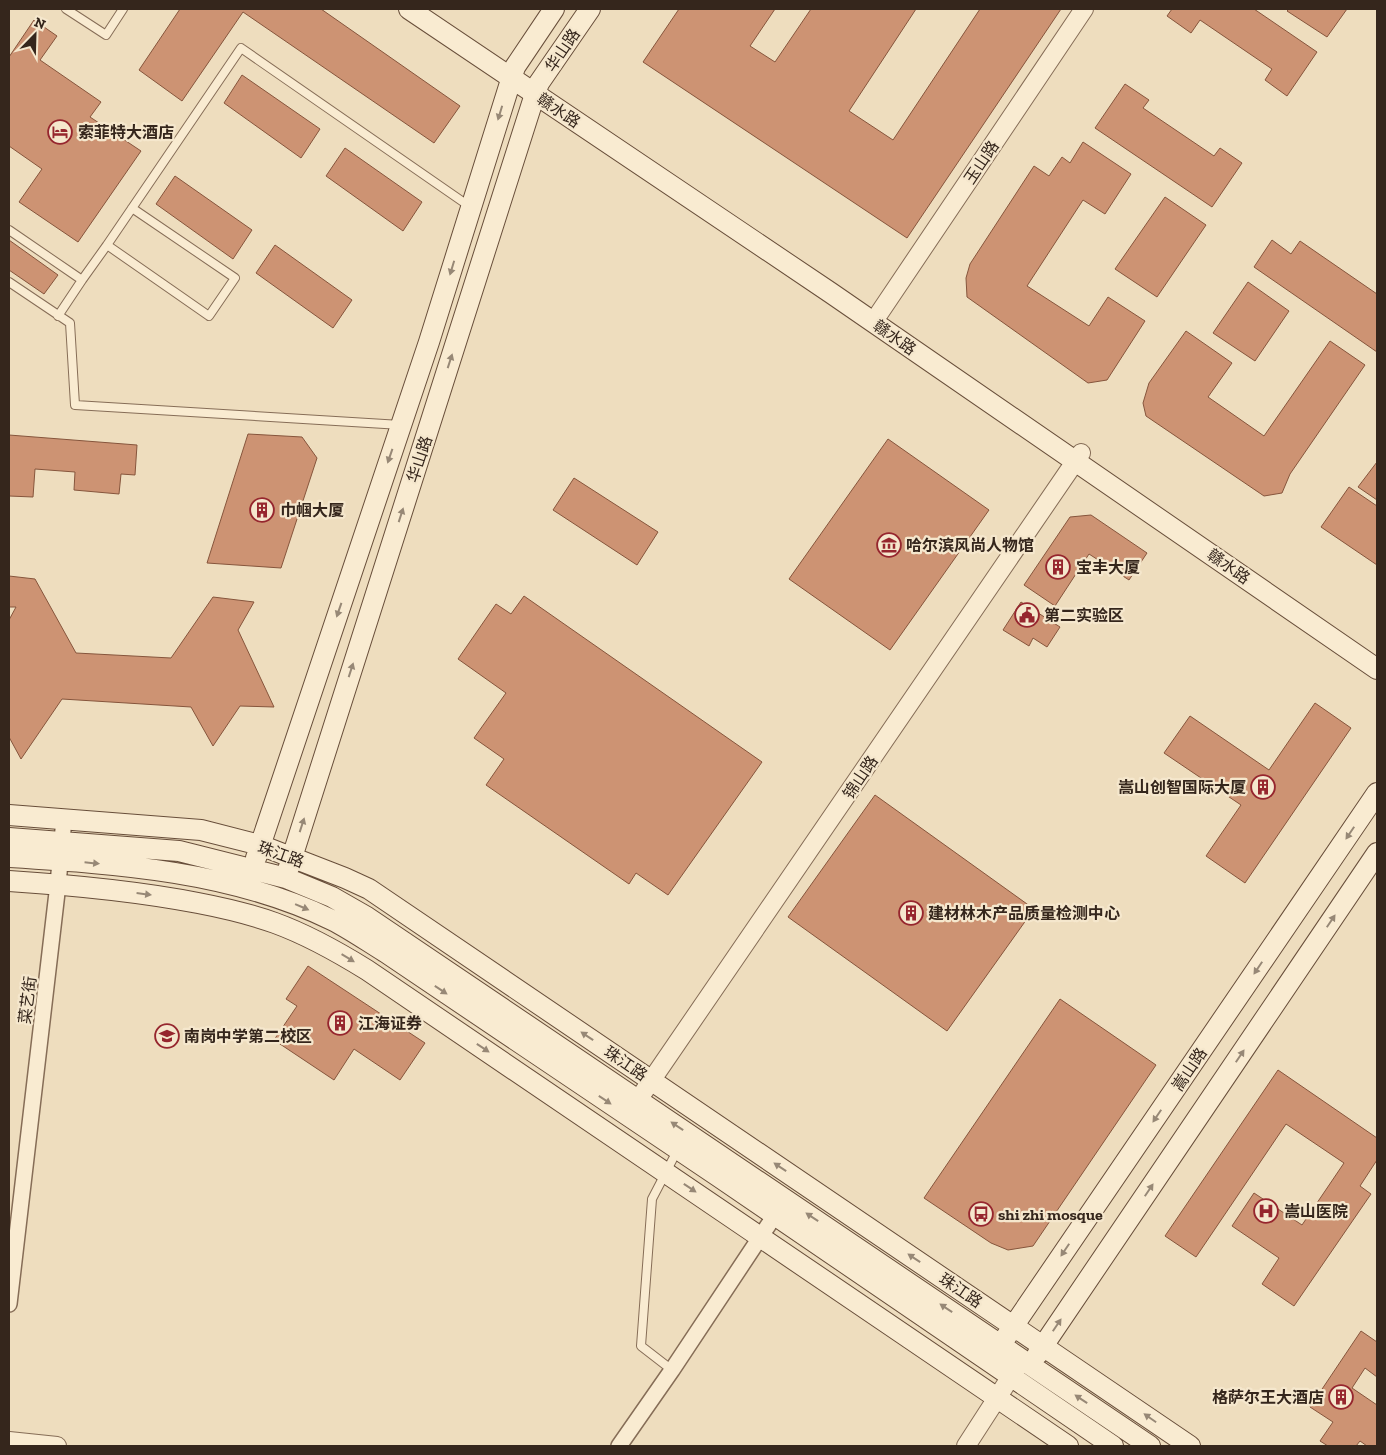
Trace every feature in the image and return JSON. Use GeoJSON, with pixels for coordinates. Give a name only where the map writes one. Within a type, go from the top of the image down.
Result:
{"type":"FeatureCollection","features":[{"type":"Feature","properties":{"kind":"main road","name":"赣水路"},"geometry":{"type":"LineString","coordinates":[[409,9],[513,72],[878,315],[1377,669]]}},
{"type":"Feature","properties":{"kind":"main road","name":"赣水路"},"geometry":{"type":"LineString","coordinates":[[430,9],[513,72]]}},
{"type":"Feature","properties":{"kind":"main road","name":"华山路"},"geometry":{"type":"LineString","coordinates":[[240,911],[260,845],[429,342],[513,72],[554,9]]}},
{"type":"Feature","properties":{"kind":"main road","name":"华山路"},"geometry":{"type":"LineString","coordinates":[[273,922],[292,857],[537,88],[590,9]]}},
{"type":"Feature","properties":{"kind":"main road","name":"赣水路"},"geometry":{"type":"LineString","coordinates":[[537,88],[831,293],[1377,655]]}},
{"type":"Feature","properties":{"kind":"main road","name":"嵩山路"},"geometry":{"type":"LineString","coordinates":[[1000,1345],[1377,793]]}},
{"type":"Feature","properties":{"kind":"main road","name":"珠江路"},"geometry":{"type":"LineString","coordinates":[[9,815],[201,830],[260,845],[369,889],[1190,1446]]}},
{"type":"Feature","properties":{"kind":"main road","name":"珠江路"},"geometry":{"type":"LineString","coordinates":[[9,838],[61,851]]}},
{"type":"Feature","properties":{"kind":"main road","name":"珠江路"},"geometry":{"type":"LineString","coordinates":[[9,857],[61,851],[179,851],[250,878],[280,899],[333,921],[385,952],[678,1149],[1113,1446]]}},
{"type":"Feature","properties":{"kind":"main road"},"geometry":{"type":"LineString","coordinates":[[1026,1362],[1043,1346],[1377,853]]}},
{"type":"Feature","properties":{"kind":"main road","name":"珠江路"},"geometry":{"type":"LineString","coordinates":[[250,878],[286,878],[332,897],[367,917],[1150,1446]]}},
{"type":"Feature","properties":{"kind":"main road"},"geometry":{"type":"LineString","coordinates":[[9,880],[161,896],[240,911],[273,922],[314,940],[367,970],[1068,1446]]}},
{"type":"Feature","properties":{"kind":"street","name":"玉山路"},"geometry":{"type":"LineString","coordinates":[[878,315],[1084,9]]}},
{"type":"Feature","properties":{"kind":"street","name":"锦山路"},"geometry":{"type":"LineString","coordinates":[[638,1100],[1078,458]]}},
{"type":"Feature","properties":{"kind":"street","name":"菜艺街"},"geometry":{"type":"LineString","coordinates":[[9,1304],[64,818]]}},
{"type":"Feature","properties":{"kind":"street"},"geometry":{"type":"LineString","coordinates":[[619,1446],[775,1215]]}},
{"type":"Feature","properties":{"kind":"street"},"geometry":{"type":"LineString","coordinates":[[966,1446],[1012,1377],[1026,1362]]}},
{"type":"Feature","properties":{"kind":"street"},"geometry":{"type":"LineString","coordinates":[[9,1441],[57,1446]]}},
{"type":"Feature","properties":{"kind":"lane"},"geometry":{"type":"LineString","coordinates":[[66,9],[106,35],[124,9]]}},
{"type":"Feature","properties":{"kind":"lane"},"geometry":{"type":"LineString","coordinates":[[58,316],[241,48],[471,207]]}},
{"type":"Feature","properties":{"kind":"lane"},"geometry":{"type":"LineString","coordinates":[[107,245],[208,316],[235,278],[132,208]]}},
{"type":"Feature","properties":{"kind":"lane"},"geometry":{"type":"LineString","coordinates":[[9,230],[82,280]]}},
{"type":"Feature","properties":{"kind":"lane"},"geometry":{"type":"LineString","coordinates":[[9,282],[70,323],[75,405],[400,425]]}},
{"type":"Feature","properties":{"kind":"lane"},"geometry":{"type":"LineString","coordinates":[[672,1370],[641,1346],[652,1199],[678,1149]]}},
{"type":"Feature","properties":{"kind":"building"},"geometry":{"type":"Polygon","coordinates":[[[180,9],[321,9],[460,106],[434,143],[243,12],[182,101],[139,70],[180,9]]]}},
{"type":"Feature","properties":{"kind":"building"},"geometry":{"type":"Polygon","coordinates":[[[679,9],[775,9],[750,46],[775,62],[811,9],[916,9],[849,111],[893,140],[980,9],[1061,9],[907,238],[643,62],[679,9]]]}},
{"type":"Feature","properties":{"kind":"building"},"geometry":{"type":"Polygon","coordinates":[[[1172,9],[1254,9],[1317,52],[1287,96],[1265,80],[1272,69],[1200,20],[1191,33],[1167,16],[1172,9]]]}},
{"type":"Feature","properties":{"kind":"building"},"geometry":{"type":"Polygon","coordinates":[[[1289,9],[1347,9],[1327,37],[1287,11],[1289,9]]]}},
{"type":"Feature","properties":{"kind":"building","name":"索菲特大酒店"},"geometry":{"type":"Polygon","coordinates":[[[34,20],[57,36],[40,60],[101,102],[90,117],[141,151],[78,242],[19,202],[42,169],[9,146],[9,57],[34,20]]]}},
{"type":"Feature","properties":{"kind":"building"},"geometry":{"type":"Polygon","coordinates":[[[242,75],[320,129],[301,158],[224,103],[242,75]]]}},
{"type":"Feature","properties":{"kind":"building"},"geometry":{"type":"Polygon","coordinates":[[[1125,84],[1149,100],[1143,108],[1214,156],[1220,148],[1242,163],[1212,207],[1095,128],[1125,84]]]}},
{"type":"Feature","properties":{"kind":"building"},"geometry":{"type":"Polygon","coordinates":[[[1083,142],[1131,174],[1105,214],[1083,200],[1027,286],[1089,326],[1108,297],[1145,321],[1107,380],[1088,383],[967,297],[966,278],[970,264],[1034,166],[1049,176],[1062,157],[1070,163],[1083,142]]]}},
{"type":"Feature","properties":{"kind":"building"},"geometry":{"type":"Polygon","coordinates":[[[345,148],[422,202],[403,231],[326,176],[345,148]]]}},
{"type":"Feature","properties":{"kind":"building"},"geometry":{"type":"Polygon","coordinates":[[[175,176],[252,230],[233,259],[156,204],[175,176]]]}},
{"type":"Feature","properties":{"kind":"building"},"geometry":{"type":"Polygon","coordinates":[[[1165,197],[1206,225],[1157,297],[1115,269],[1165,197]]]}},
{"type":"Feature","properties":{"kind":"building"},"geometry":{"type":"Polygon","coordinates":[[[9,240],[58,275],[44,294],[9,270],[9,240]]]}},
{"type":"Feature","properties":{"kind":"building"},"geometry":{"type":"Polygon","coordinates":[[[1272,240],[1291,254],[1300,241],[1377,294],[1377,352],[1254,267],[1272,240]]]}},
{"type":"Feature","properties":{"kind":"building"},"geometry":{"type":"Polygon","coordinates":[[[275,245],[352,300],[333,328],[256,273],[275,245]]]}},
{"type":"Feature","properties":{"kind":"building"},"geometry":{"type":"Polygon","coordinates":[[[1248,282],[1289,311],[1255,361],[1213,333],[1248,282]]]}},
{"type":"Feature","properties":{"kind":"building"},"geometry":{"type":"Polygon","coordinates":[[[1186,331],[1232,363],[1208,397],[1264,436],[1330,341],[1365,365],[1290,474],[1282,493],[1264,496],[1146,416],[1143,403],[1149,383],[1186,331]]]}},
{"type":"Feature","properties":{"kind":"building","name":"巾帼大厦"},"geometry":{"type":"Polygon","coordinates":[[[248,434],[302,437],[317,458],[281,568],[207,563],[248,434]]]}},
{"type":"Feature","properties":{"kind":"building"},"geometry":{"type":"Polygon","coordinates":[[[9,435],[137,445],[135,475],[121,474],[119,494],[74,490],[75,472],[35,469],[33,497],[9,496],[9,435]]]}},
{"type":"Feature","properties":{"kind":"building","name":"哈尔滨风尚人物馆"},"geometry":{"type":"Polygon","coordinates":[[[888,439],[989,510],[890,650],[789,579],[888,439]]]}},
{"type":"Feature","properties":{"kind":"building"},"geometry":{"type":"Polygon","coordinates":[[[1377,462],[1377,500],[1358,487],[1377,462]]]}},
{"type":"Feature","properties":{"kind":"building"},"geometry":{"type":"Polygon","coordinates":[[[574,478],[658,532],[637,565],[553,510],[574,478]]]}},
{"type":"Feature","properties":{"kind":"building"},"geometry":{"type":"Polygon","coordinates":[[[1349,487],[1377,506],[1377,565],[1321,527],[1349,487]]]}},
{"type":"Feature","properties":{"kind":"building","name":"宝丰大厦"},"geometry":{"type":"Polygon","coordinates":[[[1091,515],[1147,553],[1129,580],[1089,554],[1055,606],[1024,585],[1070,517],[1091,515]]]}},
{"type":"Feature","properties":{"kind":"building"},"geometry":{"type":"Polygon","coordinates":[[[9,576],[35,579],[76,653],[171,658],[213,597],[254,602],[238,630],[274,707],[240,706],[213,746],[191,707],[62,699],[21,759],[9,737],[9,620],[16,607],[9,607],[9,576]]]}},
{"type":"Feature","properties":{"kind":"building"},"geometry":{"type":"Polygon","coordinates":[[[524,596],[762,762],[668,895],[636,873],[629,884],[486,785],[504,759],[474,738],[506,693],[458,659],[496,604],[511,614],[524,596]]]}},
{"type":"Feature","properties":{"kind":"building","name":"第二实验区"},"geometry":{"type":"Polygon","coordinates":[[[1021,602],[1060,627],[1047,647],[1033,638],[1029,646],[1003,630],[1021,602]]]}},
{"type":"Feature","properties":{"kind":"building","name":"嵩山创智国际大厦"},"geometry":{"type":"Polygon","coordinates":[[[1315,703],[1351,728],[1245,883],[1206,856],[1241,805],[1164,753],[1190,716],[1269,770],[1315,703]]]}},
{"type":"Feature","properties":{"kind":"building","name":"建材林木产品质量检测中心"},"geometry":{"type":"Polygon","coordinates":[[[875,795],[1034,909],[947,1031],[788,917],[875,795]]]}},
{"type":"Feature","properties":{"kind":"building","name":"江海证券"},"geometry":{"type":"Polygon","coordinates":[[[308,966],[425,1043],[400,1080],[354,1049],[334,1080],[274,1040],[297,1006],[286,999],[308,966]]]}},
{"type":"Feature","properties":{"kind":"building"},"geometry":{"type":"Polygon","coordinates":[[[1060,999],[1156,1065],[1033,1246],[1008,1250],[991,1243],[924,1198],[1060,999]]]}},
{"type":"Feature","properties":{"kind":"building"},"geometry":{"type":"Polygon","coordinates":[[[1278,1070],[1377,1138],[1377,1160],[1360,1186],[1371,1194],[1294,1306],[1262,1284],[1279,1258],[1232,1226],[1254,1193],[1302,1225],[1344,1163],[1286,1124],[1196,1257],[1165,1236],[1278,1070]]]}},
{"type":"Feature","properties":{"kind":"building","name":"格萨尔王大酒店"},"geometry":{"type":"Polygon","coordinates":[[[1361,1331],[1377,1342],[1377,1377],[1365,1368],[1352,1388],[1377,1405],[1377,1446],[1367,1446],[1360,1441],[1356,1446],[1328,1446],[1320,1441],[1333,1422],[1310,1407],[1361,1331]]]}},
{"type":"Feature","properties":{"kind":"place","name":"索菲特大酒店"},"geometry":{"type":"Point","coordinates":[60,132]}},
{"type":"Feature","properties":{"kind":"place","name":"巾帼大厦"},"geometry":{"type":"Point","coordinates":[262,510]}},
{"type":"Feature","properties":{"kind":"place","name":"哈尔滨风尚人物馆"},"geometry":{"type":"Point","coordinates":[889,545]}},
{"type":"Feature","properties":{"kind":"place","name":"宝丰大厦"},"geometry":{"type":"Point","coordinates":[1058,567]}},
{"type":"Feature","properties":{"kind":"place","name":"第二实验区"},"geometry":{"type":"Point","coordinates":[1027,615]}},
{"type":"Feature","properties":{"kind":"place","name":"嵩山创智国际大厦"},"geometry":{"type":"Point","coordinates":[1263,787]}},
{"type":"Feature","properties":{"kind":"place","name":"建材林木产品质量检测中心"},"geometry":{"type":"Point","coordinates":[911,913]}},
{"type":"Feature","properties":{"kind":"place","name":"江海证券"},"geometry":{"type":"Point","coordinates":[340,1023]}},
{"type":"Feature","properties":{"kind":"place","name":"南岗中学第二校区"},"geometry":{"type":"Point","coordinates":[167,1036]}},
{"type":"Feature","properties":{"kind":"place","name":"嵩山医院"},"geometry":{"type":"Point","coordinates":[1266,1211]}},
{"type":"Feature","properties":{"kind":"place","name":"shi zhi mosque"},"geometry":{"type":"Point","coordinates":[981,1214]}},
{"type":"Feature","properties":{"kind":"place","name":"格萨尔王大酒店"},"geometry":{"type":"Point","coordinates":[1341,1397]}}]}
